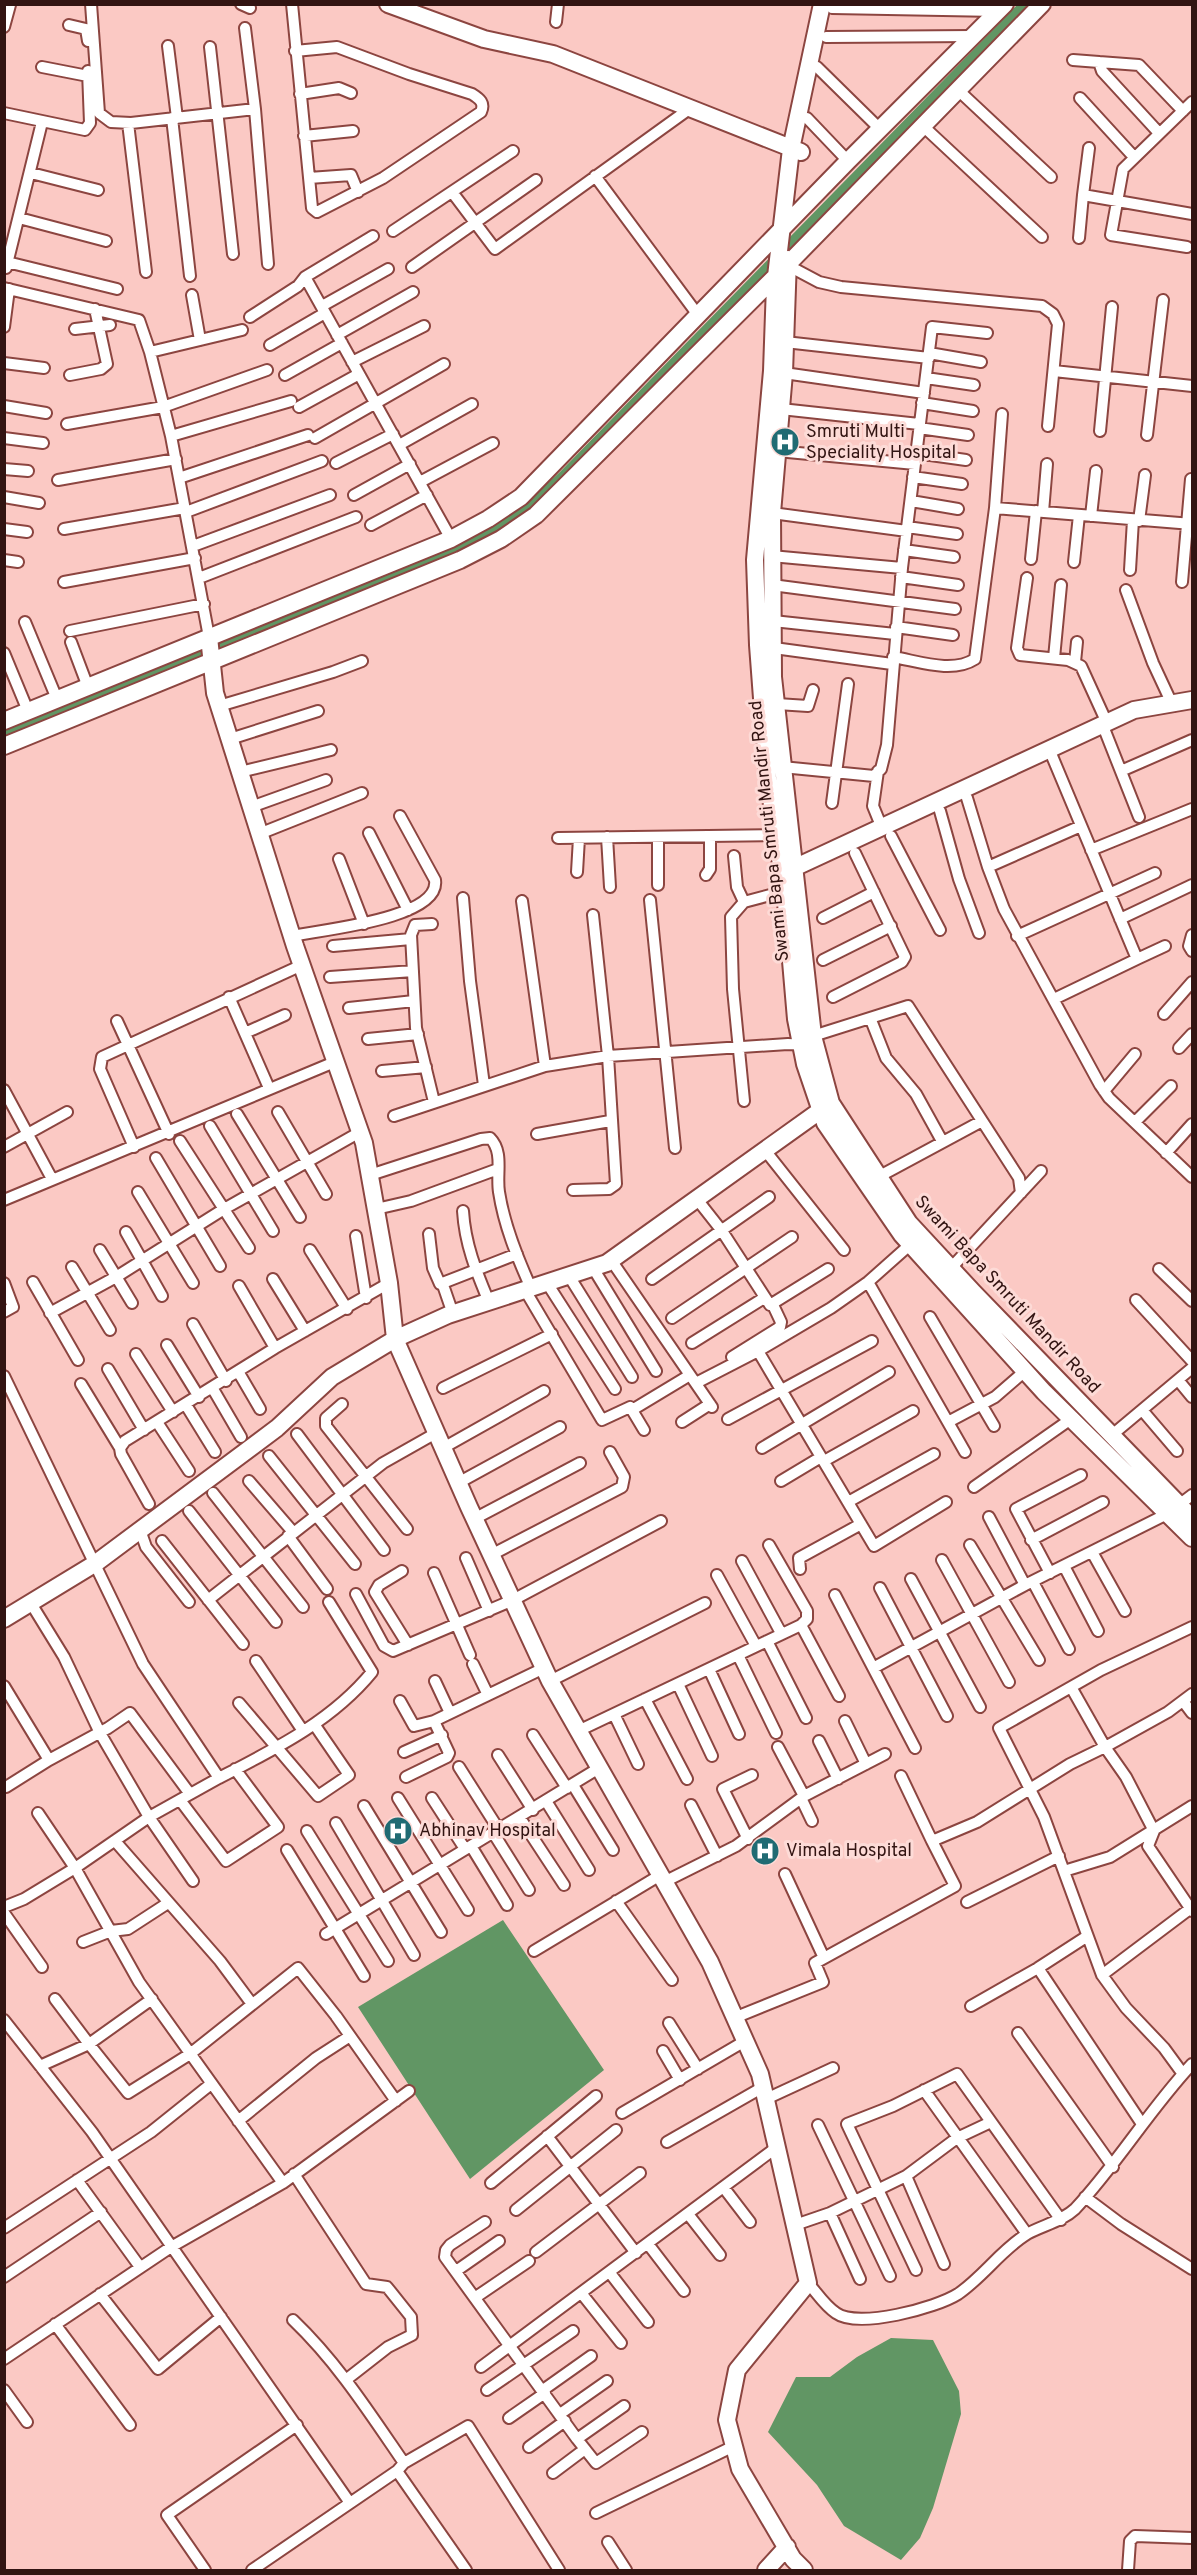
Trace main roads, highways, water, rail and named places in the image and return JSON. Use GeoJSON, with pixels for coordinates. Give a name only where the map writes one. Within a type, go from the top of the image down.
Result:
{"type":"FeatureCollection","features":[{"type":"Feature","properties":{"kind":"waterway"},"geometry":{"type":"LineString","coordinates":[[4,733],[438,559],[485,536],[526,510],[563,476],[1025,4]]}},
{"type":"Feature","properties":{"kind":"place","name":"Smruti Multi Speciality Hospital"},"geometry":{"type":"Point","coordinates":[785,442]}},
{"type":"Feature","properties":{"kind":"place","name":"Abhinav Hospital"},"geometry":{"type":"Point","coordinates":[398,1831]}},
{"type":"Feature","properties":{"kind":"place","name":"Vimala Hospital"},"geometry":{"type":"Point","coordinates":[765,1851]}}]}
